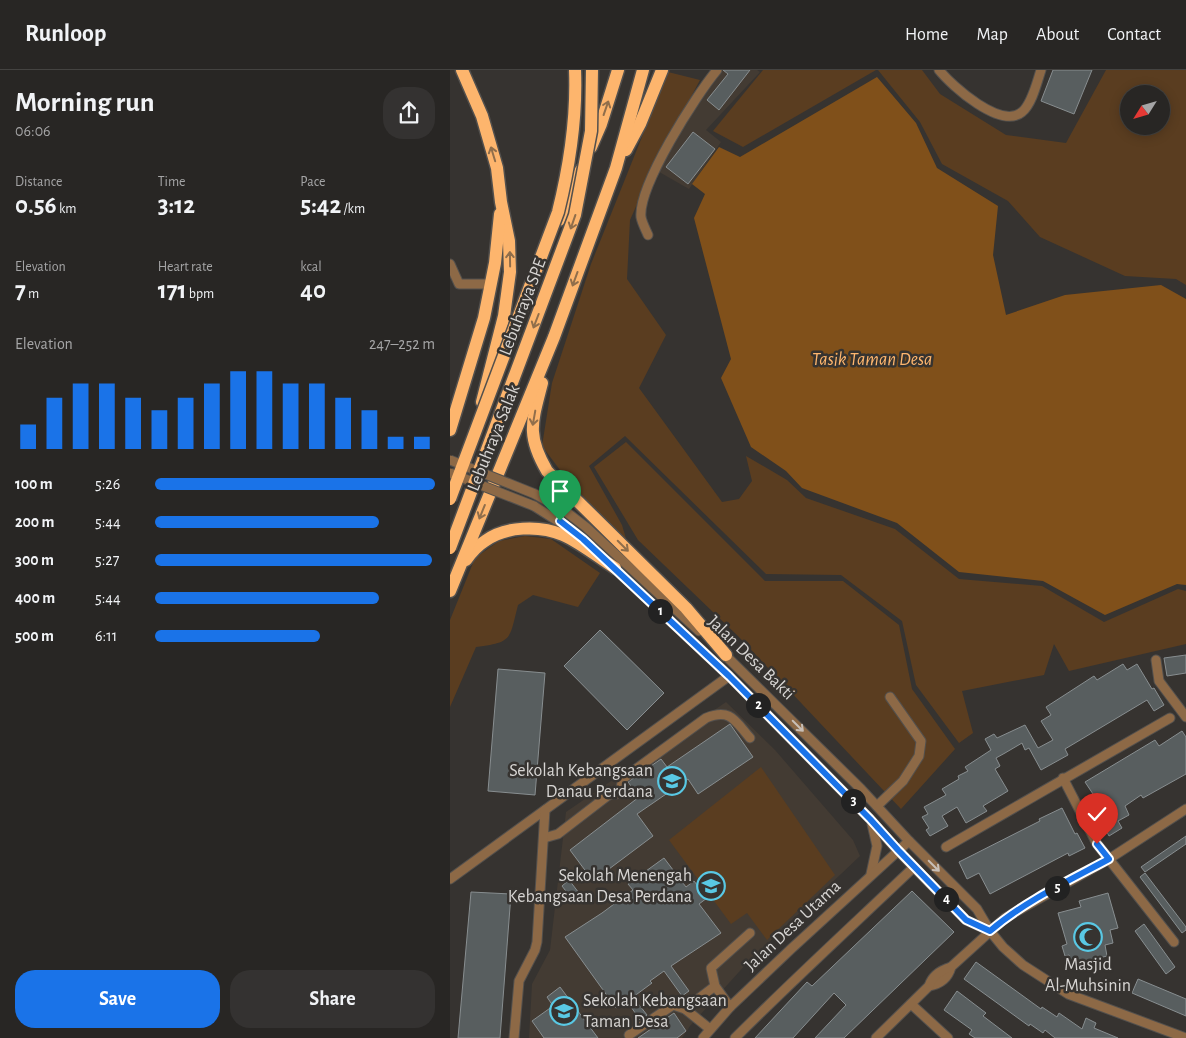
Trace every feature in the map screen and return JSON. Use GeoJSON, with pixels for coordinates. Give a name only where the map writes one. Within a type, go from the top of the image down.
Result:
{"type":"FeatureCollection","features":[{"type":"Feature","properties":{"kind":"highway"},"geometry":{"type":"LineString","coordinates":[[462,70],[482,116],[498,168],[501,202],[509,241],[508,281],[504,316],[469,443]]}},
{"type":"Feature","properties":{"kind":"highway","name":"Lebuhraya SPE"},"geometry":{"type":"LineString","coordinates":[[450,500],[558,212],[568,172],[574,129],[575,70]]}},
{"type":"Feature","properties":{"kind":"highway","name":"Lebuhraya SPE"},"geometry":{"type":"LineString","coordinates":[[450,548],[575,215],[591,131],[592,70]]}},
{"type":"Feature","properties":{"kind":"highway","name":"Lebuhraya Salak"},"geometry":{"type":"LineString","coordinates":[[450,494],[531,272],[560,218],[600,124],[618,70]]}},
{"type":"Feature","properties":{"kind":"highway","name":"Lebuhraya Salak"},"geometry":{"type":"LineString","coordinates":[[450,590],[554,337],[616,168],[643,70]]}},
{"type":"Feature","properties":{"kind":"highway"},"geometry":{"type":"LineString","coordinates":[[616,168],[640,124],[662,70]]}},
{"type":"Feature","properties":{"kind":"highway"},"geometry":{"type":"LineString","coordinates":[[450,430],[472,360],[491,284],[501,202]]}},
{"type":"Feature","properties":{"kind":"highway"},"geometry":{"type":"LineString","coordinates":[[554,337],[532,427],[533,444],[538,455],[547,471],[686,608],[726,655]]}},
{"type":"Feature","properties":{"kind":"highway"},"geometry":{"type":"LineString","coordinates":[[459,569],[485,540],[522,529],[561,534],[615,568]]}},
{"type":"Feature","properties":{"kind":"street"},"geometry":{"type":"LineString","coordinates":[[648,235],[641,217],[644,196],[687,110],[717,70]]}},
{"type":"Feature","properties":{"kind":"street"},"geometry":{"type":"LineString","coordinates":[[939,70],[949,83],[978,104],[1011,117],[1025,110],[1041,70]]}},
{"type":"Feature","properties":{"kind":"street"},"geometry":{"type":"LineString","coordinates":[[450,264],[459,284],[491,284]]}},
{"type":"Feature","properties":{"kind":"street","name":"Jalan Desa Bakti"},"geometry":{"type":"LineString","coordinates":[[450,460],[535,494],[565,511],[586,527],[726,655],[877,806],[977,909],[990,931],[1004,948],[1023,965],[1068,994],[1186,1038]]}},
{"type":"Feature","properties":{"kind":"street","name":"Jalan Desa Bakti"},"geometry":{"type":"LineString","coordinates":[[450,473],[534,506],[572,530],[729,676],[870,819],[966,920],[990,931]]}},
{"type":"Feature","properties":{"kind":"street"},"geometry":{"type":"LineString","coordinates":[[1156,660],[1160,681],[1186,717]]}},
{"type":"Feature","properties":{"kind":"street"},"geometry":{"type":"LineString","coordinates":[[450,879],[729,676]]}},
{"type":"Feature","properties":{"kind":"street"},"geometry":{"type":"LineString","coordinates":[[877,806],[903,781],[919,756],[921,741],[890,697]]}},
{"type":"Feature","properties":{"kind":"street"},"geometry":{"type":"LineString","coordinates":[[544,838],[558,834],[610,794],[616,794],[622,784],[620,780],[706,718],[718,713],[732,717],[750,738]]}},
{"type":"Feature","properties":{"kind":"street"},"geometry":{"type":"LineString","coordinates":[[946,847],[1170,718]]}},
{"type":"Feature","properties":{"kind":"street"},"geometry":{"type":"LineString","coordinates":[[1063,778],[1097,844],[1174,942]]}},
{"type":"Feature","properties":{"kind":"street"},"geometry":{"type":"LineString","coordinates":[[514,1038],[519,981],[535,950],[537,942],[545,810]]}},
{"type":"Feature","properties":{"kind":"street"},"geometry":{"type":"LineString","coordinates":[[876,1038],[930,986],[931,979],[944,969],[951,967],[1005,918],[1030,902],[1109,859],[1186,810]]}},
{"type":"Feature","properties":{"kind":"street"},"geometry":{"type":"LineString","coordinates":[[870,819],[877,846],[871,876]]}},
{"type":"Feature","properties":{"kind":"street","name":"Jalan Desa Utama"},"geometry":{"type":"LineString","coordinates":[[703,1038],[730,1007],[909,841]]}},
{"type":"Feature","properties":{"kind":"street"},"geometry":{"type":"LineString","coordinates":[[735,1038],[789,984],[811,966],[914,867]]}},
{"type":"Feature","properties":{"kind":"street"},"geometry":{"type":"LineString","coordinates":[[730,1007],[715,986],[711,971],[712,965],[750,933]]}},
{"type":"Feature","properties":{"kind":"street"},"geometry":{"type":"LineString","coordinates":[[685,1009],[715,986]]}},
{"type":"Feature","properties":{"kind":"street"},"geometry":{"type":"LineString","coordinates":[[629,1035],[670,1006],[676,1004],[710,1029]]}},
{"type":"Feature","properties":{"kind":"street"},"geometry":{"type":"LineString","coordinates":[[911,1004],[948,1038]]}},
{"type":"Feature","properties":{"kind":"shaded area"},"geometry":{"type":"Polygon","coordinates":[[[723,70],[757,70],[760,72],[706,130],[721,142],[689,189],[654,169],[699,85],[708,90],[723,70]]]}},
{"type":"Feature","properties":{"kind":"shaded area"},"geometry":{"type":"Polygon","coordinates":[[[763,70],[876,70],[743,147],[713,131],[763,70]]]}},
{"type":"Feature","properties":{"kind":"shaded area"},"geometry":{"type":"Polygon","coordinates":[[[878,70],[922,70],[940,94],[1006,135],[1066,143],[1106,70],[1186,70],[1186,285],[1176,279],[1125,276],[1040,237],[1008,201],[942,164],[920,122],[878,70]]]}},
{"type":"Feature","properties":{"kind":"shaded area"},"geometry":{"type":"Polygon","coordinates":[[[668,72],[700,80],[654,166],[630,220],[627,279],[666,335],[639,388],[722,502],[739,499],[752,481],[746,456],[787,480],[806,498],[895,529],[959,579],[1042,586],[1104,622],[1178,589],[1186,591],[1186,644],[1069,671],[1054,644],[1044,675],[962,691],[973,733],[959,743],[916,685],[902,621],[841,575],[766,574],[625,436],[589,466],[622,525],[627,542],[569,482],[542,446],[552,383],[591,264],[668,72]]]}},
{"type":"Feature","properties":{"kind":"shaded area"},"geometry":{"type":"Polygon","coordinates":[[[626,442],[765,581],[843,581],[899,625],[912,689],[955,749],[901,809],[738,636],[638,540],[594,467],[626,442]]]}},
{"type":"Feature","properties":{"kind":"shaded area"},"geometry":{"type":"Polygon","coordinates":[[[525,536],[551,539],[600,573],[578,607],[533,595],[518,605],[508,637],[497,643],[476,647],[450,707],[450,620],[475,558],[499,541],[525,536]]]}},
{"type":"Feature","properties":{"kind":"shaded area","name":"Sekolah Menengah Kebangsaan Desa Perdana"},"geometry":{"type":"Polygon","coordinates":[[[726,702],[775,750],[853,840],[860,856],[748,962],[690,1026],[682,1038],[529,1038],[532,984],[550,950],[566,812],[726,702]]]}},
{"type":"Feature","properties":{"kind":"shaded area"},"geometry":{"type":"Polygon","coordinates":[[[761,767],[835,875],[767,940],[747,913],[731,924],[669,840],[761,767]]]}},
{"type":"Feature","properties":{"kind":"water","name":"Tasik Taman Desa"},"geometry":{"type":"Polygon","coordinates":[[[877,77],[916,123],[937,168],[998,206],[993,255],[1006,315],[1065,295],[1161,285],[1186,299],[1186,585],[1177,584],[1105,615],[1043,581],[959,572],[897,523],[802,488],[786,471],[751,447],[721,378],[731,359],[694,218],[705,194],[692,184],[719,147],[740,157],[877,77]]]}},
{"type":"Feature","properties":{"kind":"building"},"geometry":{"type":"Polygon","coordinates":[[[723,70],[750,70],[719,110],[707,100],[728,74],[723,70]]]}},
{"type":"Feature","properties":{"kind":"building"},"geometry":{"type":"Polygon","coordinates":[[[1053,70],[1092,70],[1074,114],[1041,101],[1053,70]]]}},
{"type":"Feature","properties":{"kind":"building"},"geometry":{"type":"Polygon","coordinates":[[[693,132],[715,149],[688,184],[666,167],[693,132]]]}},
{"type":"Feature","properties":{"kind":"building"},"geometry":{"type":"Polygon","coordinates":[[[600,630],[664,693],[627,730],[564,666],[600,630]]]}},
{"type":"Feature","properties":{"kind":"building"},"geometry":{"type":"Polygon","coordinates":[[[1186,655],[1186,673],[1167,676],[1164,658],[1186,655]]]}},
{"type":"Feature","properties":{"kind":"building"},"geometry":{"type":"Polygon","coordinates":[[[1123,664],[1127,670],[1137,664],[1164,705],[1154,711],[1147,700],[1065,749],[1068,755],[1041,770],[1029,748],[1025,750],[1022,743],[996,758],[1000,766],[995,769],[1008,791],[983,806],[987,811],[966,823],[957,807],[942,816],[948,826],[930,836],[926,830],[929,828],[922,817],[928,814],[924,807],[946,795],[942,789],[959,779],[958,776],[968,771],[965,767],[991,750],[985,739],[994,734],[997,738],[1025,725],[1038,748],[1053,740],[1041,721],[1051,715],[1046,707],[1094,676],[1097,680],[1123,664]]]}},
{"type":"Feature","properties":{"kind":"building"},"geometry":{"type":"Polygon","coordinates":[[[498,669],[545,673],[535,795],[488,791],[498,669]]]}},
{"type":"Feature","properties":{"kind":"building"},"geometry":{"type":"Polygon","coordinates":[[[730,724],[753,757],[698,794],[688,779],[637,814],[653,836],[593,881],[570,850],[639,797],[628,782],[661,759],[667,767],[730,724]]]}},
{"type":"Feature","properties":{"kind":"building"},"geometry":{"type":"Polygon","coordinates":[[[1182,731],[1186,737],[1186,774],[1143,798],[1141,795],[1125,806],[1129,815],[1118,821],[1122,828],[1109,836],[1093,806],[1099,803],[1085,782],[1155,740],[1159,746],[1182,731]]]}},
{"type":"Feature","properties":{"kind":"building"},"geometry":{"type":"Polygon","coordinates":[[[1062,808],[1075,834],[1077,833],[1085,848],[1069,856],[1068,853],[990,894],[979,873],[967,879],[959,862],[1062,808]]]}},
{"type":"Feature","properties":{"kind":"building"},"geometry":{"type":"Polygon","coordinates":[[[1186,836],[1186,844],[1145,872],[1141,867],[1186,836]]]}},
{"type":"Feature","properties":{"kind":"building"},"geometry":{"type":"Polygon","coordinates":[[[664,858],[686,887],[694,881],[707,898],[699,904],[721,933],[671,966],[689,991],[682,996],[664,971],[633,997],[647,1015],[640,1020],[627,1001],[616,1008],[565,937],[633,890],[628,884],[664,858]]]}},
{"type":"Feature","properties":{"kind":"building"},"geometry":{"type":"Polygon","coordinates":[[[1145,873],[1186,927],[1186,930],[1182,933],[1140,877],[1145,873]]]}},
{"type":"Feature","properties":{"kind":"building"},"geometry":{"type":"Polygon","coordinates":[[[569,880],[579,893],[572,899],[562,886],[569,880]]]}},
{"type":"Feature","properties":{"kind":"building"},"geometry":{"type":"Polygon","coordinates":[[[912,891],[954,932],[844,1038],[815,1038],[846,1005],[834,993],[793,1038],[755,1038],[807,982],[812,986],[912,891]]]}},
{"type":"Feature","properties":{"kind":"building"},"geometry":{"type":"Polygon","coordinates":[[[471,892],[511,894],[500,1038],[458,1038],[471,892]]]}},
{"type":"Feature","properties":{"kind":"building","name":"Masjid Al-Muhsinin"},"geometry":{"type":"Polygon","coordinates":[[[1108,893],[1118,928],[1110,930],[1113,943],[1105,945],[1107,956],[1072,965],[1069,955],[1065,956],[1062,946],[1067,944],[1058,913],[1081,907],[1079,901],[1108,893]]]}},
{"type":"Feature","properties":{"kind":"building"},"geometry":{"type":"Polygon","coordinates":[[[1144,924],[1175,967],[1166,974],[1135,931],[1144,924]]]}},
{"type":"Feature","properties":{"kind":"building"},"geometry":{"type":"Polygon","coordinates":[[[976,962],[1041,1009],[1042,1007],[1057,1017],[1059,1013],[1082,1029],[1086,1018],[1096,1023],[1094,1028],[1118,1038],[1055,1038],[1045,1030],[1043,1033],[1030,1024],[1029,1026],[964,979],[976,962]]]}},
{"type":"Feature","properties":{"kind":"building"},"geometry":{"type":"Polygon","coordinates":[[[1138,979],[1186,999],[1186,1016],[1132,993],[1138,979]]]}},
{"type":"Feature","properties":{"kind":"building"},"geometry":{"type":"Polygon","coordinates":[[[560,987],[598,1038],[544,1038],[532,1021],[553,1006],[547,997],[560,987]]]}},
{"type":"Feature","properties":{"kind":"building"},"geometry":{"type":"Polygon","coordinates":[[[957,991],[986,1013],[983,1016],[1012,1038],[975,1038],[969,1034],[972,1030],[944,1010],[957,991]]]}},
{"type":"Feature","properties":{"kind":"building"},"geometry":{"type":"Polygon","coordinates":[[[674,1013],[686,1031],[677,1038],[638,1038],[674,1013]]]}},
{"type":"Feature","properties":{"kind":"place","name":"Sekolah Kebangsaan Danau Perdana"},"geometry":{"type":"Point","coordinates":[672,781]}},
{"type":"Feature","properties":{"kind":"place","name":"Sekolah Menengah Kebangsaan Desa Perdana"},"geometry":{"type":"Point","coordinates":[711,886]}},
{"type":"Feature","properties":{"kind":"place","name":"Masjid Al-Muhsinin"},"geometry":{"type":"Point","coordinates":[1088,937]}},
{"type":"Feature","properties":{"kind":"place","name":"Sekolah Kebangsaan Taman Desa"},"geometry":{"type":"Point","coordinates":[564,1011]}},
{"type":"Feature","properties":{"kind":"route"},"geometry":{"type":"LineString","coordinates":[[560,521],[583,539],[729,676],[870,819],[966,920],[990,931],[1005,918],[1030,902],[1109,859],[1097,844]]}}]}
